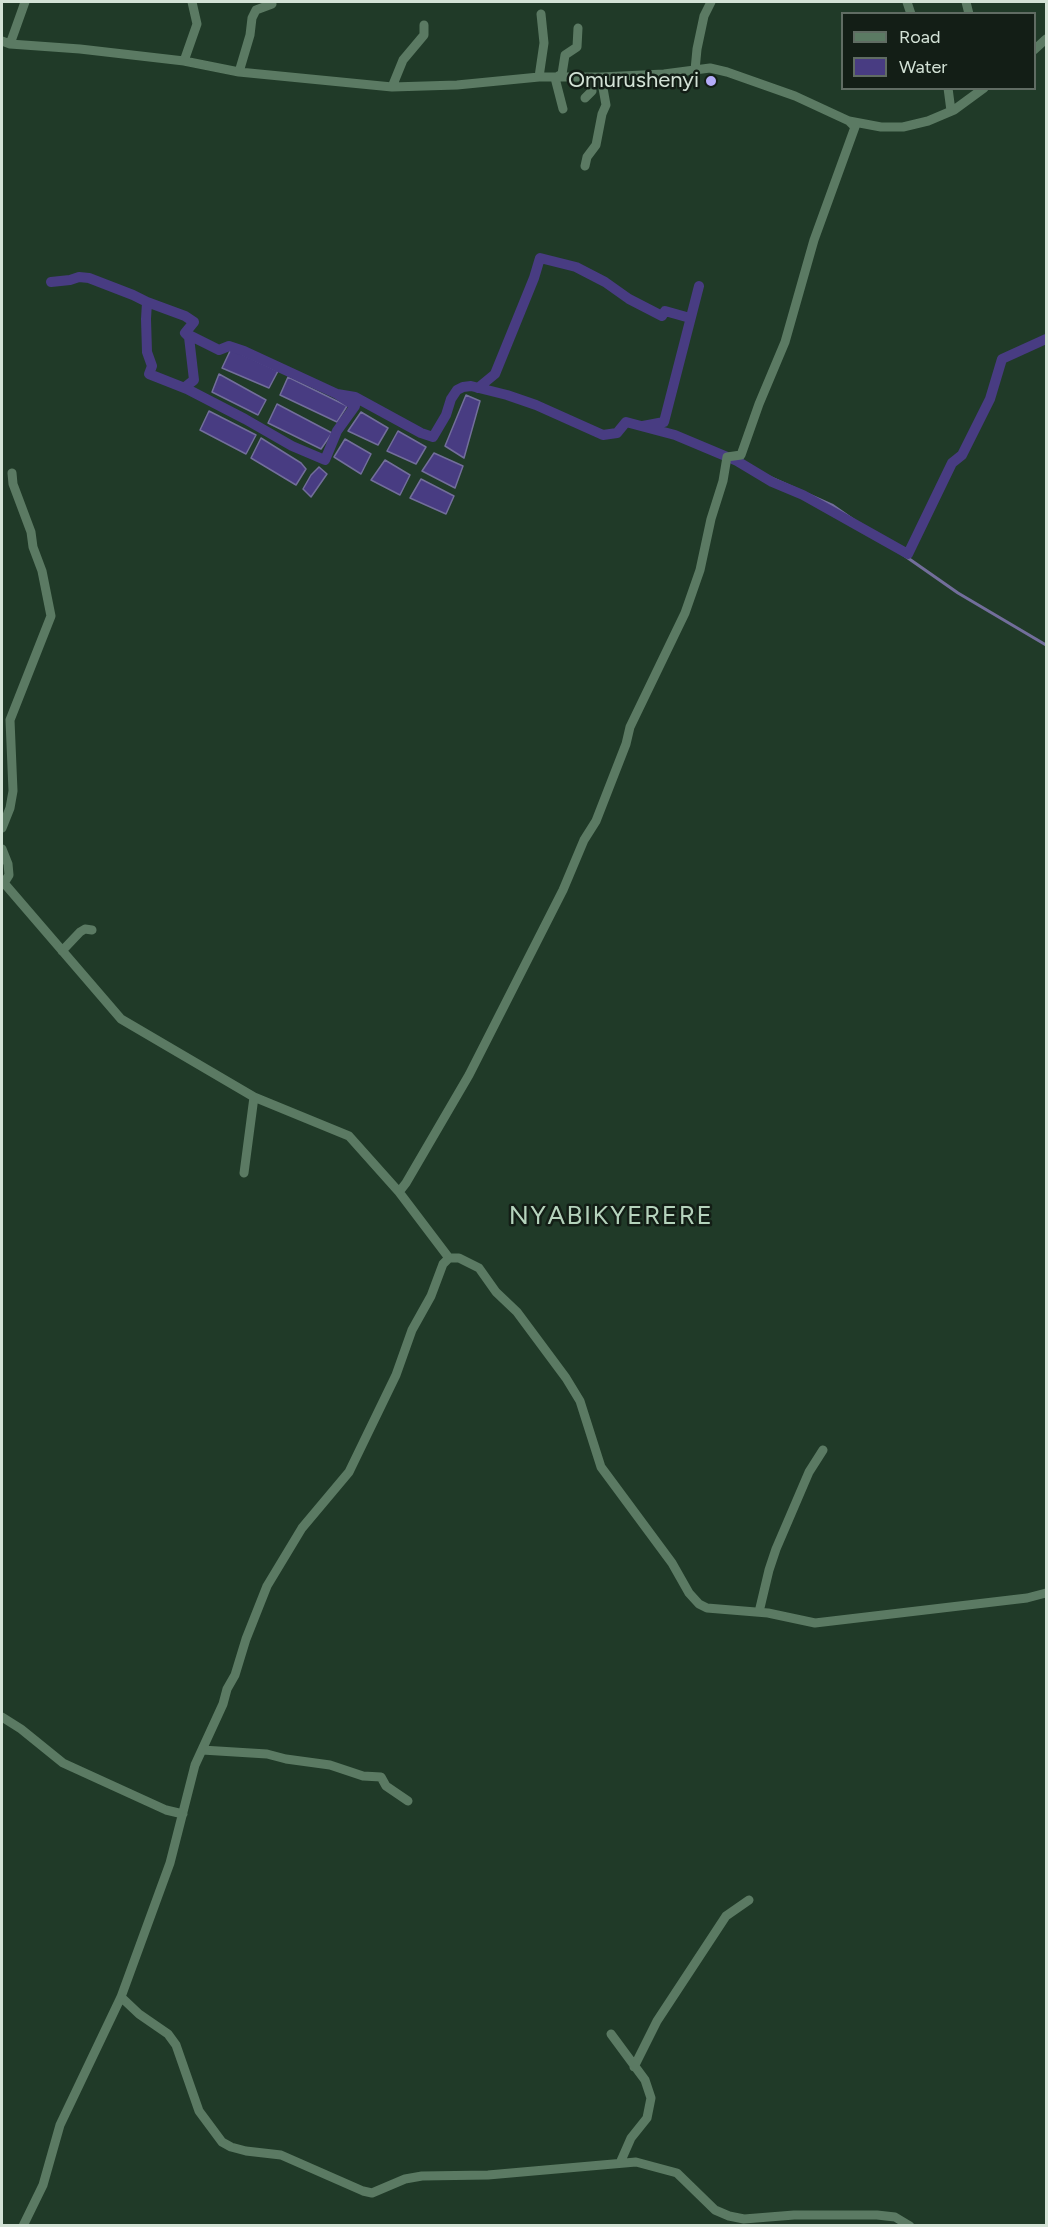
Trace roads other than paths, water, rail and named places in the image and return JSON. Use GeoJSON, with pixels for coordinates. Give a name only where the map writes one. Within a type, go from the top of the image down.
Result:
{"type":"FeatureCollection","features":[{"type":"Feature","properties":{"kind":"street"},"geometry":{"type":"LineString","coordinates":[[25,2],[6,42],[184,61],[239,72],[392,87],[457,85],[539,77],[664,74],[710,68],[795,96],[849,121],[881,127],[903,127],[928,121],[951,111],[981,90]]}},
{"type":"Feature","properties":{"kind":"street"},"geometry":{"type":"LineString","coordinates":[[184,61],[197,24],[192,2]]}},
{"type":"Feature","properties":{"kind":"street"},"geometry":{"type":"LineString","coordinates":[[695,70],[704,16],[711,2]]}},
{"type":"Feature","properties":{"kind":"street"},"geometry":{"type":"LineString","coordinates":[[239,72],[250,35],[252,18],[256,10],[272,4]]}},
{"type":"Feature","properties":{"kind":"street"},"geometry":{"type":"LineString","coordinates":[[539,77],[544,43],[541,14]]}},
{"type":"Feature","properties":{"kind":"street"},"geometry":{"type":"LineString","coordinates":[[392,87],[403,60],[424,35],[424,25]]}},
{"type":"Feature","properties":{"kind":"street"},"geometry":{"type":"LineString","coordinates":[[555,78],[562,75],[566,55],[577,47],[578,28]]}},
{"type":"Feature","properties":{"kind":"street"},"geometry":{"type":"LineString","coordinates":[[585,98],[592,91],[588,77]]}},
{"type":"Feature","properties":{"kind":"street"},"geometry":{"type":"LineString","coordinates":[[585,166],[587,157],[597,145],[596,139],[606,105],[601,77]]}},
{"type":"Feature","properties":{"kind":"street"},"geometry":{"type":"LineString","coordinates":[[555,78],[563,109]]}},
{"type":"Feature","properties":{"kind":"street"},"geometry":{"type":"LineString","coordinates":[[948,90],[951,111]]}},
{"type":"Feature","properties":{"kind":"street"},"geometry":{"type":"LineString","coordinates":[[399,1191],[406,1184],[469,1075],[563,890],[584,840],[596,821],[626,744],[630,727],[685,613],[700,570],[727,457],[741,455],[785,342],[811,249],[855,127],[849,121]]}},
{"type":"Feature","properties":{"kind":"street"},"geometry":{"type":"LineString","coordinates":[[2,828],[14,790],[10,720],[51,616],[42,571],[33,547],[31,531],[13,484],[12,472]]}},
{"type":"Feature","properties":{"kind":"street"},"geometry":{"type":"LineString","coordinates":[[2,849],[8,864],[9,875],[4,883],[121,1019],[254,1097],[349,1136],[399,1191],[449,1258]]}},
{"type":"Feature","properties":{"kind":"street"},"geometry":{"type":"LineString","coordinates":[[62,951],[80,932],[85,929],[92,930]]}},
{"type":"Feature","properties":{"kind":"street"},"geometry":{"type":"LineString","coordinates":[[244,1173],[254,1097]]}},
{"type":"Feature","properties":{"kind":"street"},"geometry":{"type":"LineString","coordinates":[[23,2226],[43,2185],[60,2126],[121,1997],[170,1863],[195,1765],[223,1704],[226,1689],[235,1675],[246,1639],[267,1586],[302,1528],[349,1472],[396,1375],[412,1330],[431,1296],[443,1264],[449,1258],[459,1258],[479,1268],[496,1292],[517,1312],[566,1378],[580,1401],[601,1467],[672,1563],[694,1600],[707,1608],[759,1612],[815,1623],[1027,1598],[1047,1593]]}},
{"type":"Feature","properties":{"kind":"street"},"geometry":{"type":"LineString","coordinates":[[759,1612],[776,1549],[802,1486],[823,1450]]}},
{"type":"Feature","properties":{"kind":"street"},"geometry":{"type":"LineString","coordinates":[[2,1717],[21,1729],[63,1763],[166,1810],[183,1814]]}},
{"type":"Feature","properties":{"kind":"street"},"geometry":{"type":"LineString","coordinates":[[202,1750],[267,1754],[330,1765],[363,1776],[381,1777],[386,1786],[408,1801]]}},
{"type":"Feature","properties":{"kind":"street"},"geometry":{"type":"LineString","coordinates":[[634,2067],[657,2021],[719,1925],[726,1916],[749,1900]]}},
{"type":"Feature","properties":{"kind":"street"},"geometry":{"type":"LineString","coordinates":[[121,1997],[139,2014],[168,2034],[176,2045],[199,2111],[222,2142],[246,2151],[281,2155],[363,2192],[372,2193],[422,2176],[488,2175],[636,2162],[677,2174],[715,2210],[729,2216],[744,2219],[794,2216],[877,2216],[895,2217],[910,2226]]}},
{"type":"Feature","properties":{"kind":"street"},"geometry":{"type":"LineString","coordinates":[[611,2034],[645,2080],[651,2098],[647,2118],[631,2138],[620,2163]]}},
{"type":"Feature","properties":{"kind":"water"},"geometry":{"type":"Polygon","coordinates":[[[231,349],[278,371],[269,388],[222,368],[231,349]]]}},
{"type":"Feature","properties":{"kind":"water"},"geometry":{"type":"Polygon","coordinates":[[[219,374],[266,400],[258,415],[212,392],[219,374]]]}},
{"type":"Feature","properties":{"kind":"water"},"geometry":{"type":"Polygon","coordinates":[[[288,377],[347,406],[337,422],[280,395],[288,377]]]}},
{"type":"Feature","properties":{"kind":"water"},"geometry":{"type":"Polygon","coordinates":[[[466,395],[480,401],[464,458],[445,446],[466,395]]]}},
{"type":"Feature","properties":{"kind":"water"},"geometry":{"type":"Polygon","coordinates":[[[277,404],[332,433],[321,449],[268,423],[277,404]]]}},
{"type":"Feature","properties":{"kind":"water"},"geometry":{"type":"Polygon","coordinates":[[[209,411],[256,435],[246,454],[200,430],[209,411]]]}},
{"type":"Feature","properties":{"kind":"water"},"geometry":{"type":"Polygon","coordinates":[[[361,412],[388,428],[378,445],[348,431],[361,412]]]}},
{"type":"Feature","properties":{"kind":"water"},"geometry":{"type":"Polygon","coordinates":[[[398,431],[426,447],[416,464],[387,451],[398,431]]]}},
{"type":"Feature","properties":{"kind":"water"},"geometry":{"type":"Polygon","coordinates":[[[261,438],[301,463],[306,469],[296,485],[251,458],[261,438]]]}},
{"type":"Feature","properties":{"kind":"water"},"geometry":{"type":"Polygon","coordinates":[[[345,439],[371,454],[361,474],[334,457],[345,439]]]}},
{"type":"Feature","properties":{"kind":"water"},"geometry":{"type":"Polygon","coordinates":[[[434,453],[463,466],[455,488],[422,471],[434,453]]]}},
{"type":"Feature","properties":{"kind":"water"},"geometry":{"type":"Polygon","coordinates":[[[385,460],[410,475],[400,495],[371,480],[385,460]]]}},
{"type":"Feature","properties":{"kind":"water"},"geometry":{"type":"Polygon","coordinates":[[[319,467],[327,474],[311,497],[303,489],[319,467]]]}},
{"type":"Feature","properties":{"kind":"water"},"geometry":{"type":"Polygon","coordinates":[[[421,479],[454,496],[446,514],[410,498],[421,479]]]}},
{"type":"Feature","properties":{"kind":"waterway"},"geometry":{"type":"LineString","coordinates":[[478,388],[495,374],[540,258],[576,267],[662,316],[665,311],[690,318]]}},
{"type":"Feature","properties":{"kind":"waterway"},"geometry":{"type":"LineString","coordinates":[[51,282],[79,277],[89,278],[147,302],[147,352],[152,366],[149,374],[187,389],[292,446],[325,460],[337,431],[355,406],[337,394],[355,397],[421,433],[433,437],[457,390],[471,386],[536,405],[603,435],[617,433],[626,422],[675,435],[737,461],[908,554],[952,463],[962,455],[990,399],[1002,359],[1046,339]]}},
{"type":"Feature","properties":{"kind":"waterway"},"geometry":{"type":"LineString","coordinates":[[643,426],[664,422],[699,286]]}},
{"type":"Feature","properties":{"kind":"waterway"},"geometry":{"type":"LineString","coordinates":[[147,302],[185,316],[194,322],[185,333],[189,337],[194,380],[184,388]]}},
{"type":"Feature","properties":{"kind":"waterway"},"geometry":{"type":"LineString","coordinates":[[185,333],[219,350],[229,346],[244,351],[337,394]]}},
{"type":"Feature","properties":{"kind":"waterway"},"geometry":{"type":"LineString","coordinates":[[754,470],[832,505],[958,593],[1046,645]]}},
{"type":"Feature","properties":{"kind":"place","name":"Omurushenyi"},"geometry":{"type":"Point","coordinates":[711,81]}},
{"type":"Feature","properties":{"kind":"district","name":"NYABIKYERERE"},"geometry":{"type":"Point","coordinates":[611,1216]}}]}
